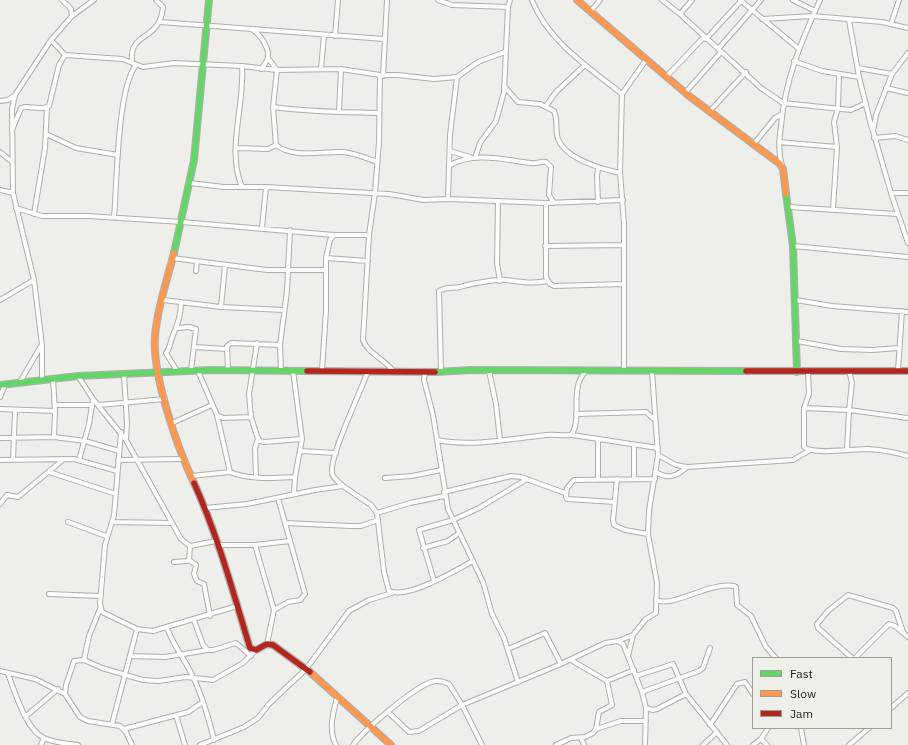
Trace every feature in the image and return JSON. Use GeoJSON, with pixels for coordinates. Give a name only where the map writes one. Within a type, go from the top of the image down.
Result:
{"type":"FeatureCollection","features":[{"type":"Feature","properties":{"kind":"street"},"geometry":{"type":"LineString","coordinates":[[62,0],[71,9],[72,16]]}},
{"type":"Feature","properties":{"kind":"street"},"geometry":{"type":"LineString","coordinates":[[42,380],[42,345],[34,280],[13,193],[12,109],[15,95],[51,40],[72,16],[94,0]]}},
{"type":"Feature","properties":{"kind":"street"},"geometry":{"type":"LineString","coordinates":[[132,61],[132,50],[134,44],[154,30],[160,22],[163,7],[156,0]]}},
{"type":"Feature","properties":{"kind":"street"},"geometry":{"type":"LineString","coordinates":[[209,0],[197,141],[182,222],[172,258],[155,338],[158,373],[183,459],[205,508],[228,574],[250,648],[256,650]]}},
{"type":"Feature","properties":{"kind":"street"},"geometry":{"type":"LineString","coordinates":[[335,36],[338,0]]}},
{"type":"Feature","properties":{"kind":"street"},"geometry":{"type":"LineString","coordinates":[[387,0],[378,113],[379,142],[375,193],[369,236],[363,342],[389,365],[393,371]]}},
{"type":"Feature","properties":{"kind":"street"},"geometry":{"type":"LineString","coordinates":[[438,0],[452,4],[508,7]]}},
{"type":"Feature","properties":{"kind":"street"},"geometry":{"type":"LineString","coordinates":[[475,158],[480,143],[496,121],[504,86],[508,7],[510,0]]}},
{"type":"Feature","properties":{"kind":"street"},"geometry":{"type":"LineString","coordinates":[[532,0],[536,9],[550,30],[585,64],[622,94]]}},
{"type":"Feature","properties":{"kind":"street"},"geometry":{"type":"LineString","coordinates":[[577,0],[666,77],[709,112],[780,164],[783,169]]}},
{"type":"Feature","properties":{"kind":"street"},"geometry":{"type":"LineString","coordinates":[[590,12],[600,0]]}},
{"type":"Feature","properties":{"kind":"street"},"geometry":{"type":"LineString","coordinates":[[662,0],[680,14],[768,93],[783,103],[854,110],[866,103]]}},
{"type":"Feature","properties":{"kind":"street"},"geometry":{"type":"LineString","coordinates":[[680,14],[692,0]]}},
{"type":"Feature","properties":{"kind":"street"},"geometry":{"type":"LineString","coordinates":[[666,77],[740,0],[798,48]]}},
{"type":"Feature","properties":{"kind":"street"},"geometry":{"type":"LineString","coordinates":[[685,92],[760,0]]}},
{"type":"Feature","properties":{"kind":"street"},"geometry":{"type":"LineString","coordinates":[[793,0],[814,14]]}},
{"type":"Feature","properties":{"kind":"street"},"geometry":{"type":"LineString","coordinates":[[797,372],[796,300],[793,246],[789,207],[780,158],[779,142],[783,103],[794,61],[798,48],[820,0]]}},
{"type":"Feature","properties":{"kind":"street"},"geometry":{"type":"LineString","coordinates":[[890,24],[899,0]]}},
{"type":"Feature","properties":{"kind":"street"},"geometry":{"type":"LineString","coordinates":[[762,19],[814,14],[849,20],[890,24],[908,28]]}},
{"type":"Feature","properties":{"kind":"street"},"geometry":{"type":"LineString","coordinates":[[849,20],[859,77],[874,138],[897,214],[908,243]]}},
{"type":"Feature","properties":{"kind":"street"},"geometry":{"type":"LineString","coordinates":[[160,22],[384,39]]}},
{"type":"Feature","properties":{"kind":"street"},"geometry":{"type":"LineString","coordinates":[[252,29],[260,35],[266,47],[268,58],[277,70],[273,107],[276,144],[280,148],[301,153],[345,152],[377,162]]}},
{"type":"Feature","properties":{"kind":"street"},"geometry":{"type":"LineString","coordinates":[[320,68],[324,35]]}},
{"type":"Feature","properties":{"kind":"street"},"geometry":{"type":"LineString","coordinates":[[51,40],[65,55],[112,58],[132,61],[136,65],[143,67],[174,63],[203,66],[242,66],[277,70],[320,68],[341,69],[382,76],[398,75],[434,79],[451,79],[478,62],[505,52]]}},
{"type":"Feature","properties":{"kind":"street"},"geometry":{"type":"LineString","coordinates":[[873,131],[876,115],[892,74],[906,60],[908,53]]}},
{"type":"Feature","properties":{"kind":"street"},"geometry":{"type":"LineString","coordinates":[[34,214],[43,165],[47,107],[50,103],[59,65],[65,55]]}},
{"type":"Feature","properties":{"kind":"street"},"geometry":{"type":"LineString","coordinates":[[261,69],[268,58]]}},
{"type":"Feature","properties":{"kind":"street"},"geometry":{"type":"LineString","coordinates":[[624,371],[624,245],[623,200],[620,173],[622,94],[646,60]]}},
{"type":"Feature","properties":{"kind":"street"},"geometry":{"type":"LineString","coordinates":[[794,61],[839,75],[859,77]]}},
{"type":"Feature","properties":{"kind":"street"},"geometry":{"type":"LineString","coordinates":[[546,106],[556,92],[585,64]]}},
{"type":"Feature","properties":{"kind":"street"},"geometry":{"type":"LineString","coordinates":[[114,218],[118,155],[127,83],[129,75],[136,65]]}},
{"type":"Feature","properties":{"kind":"street"},"geometry":{"type":"LineString","coordinates":[[242,66],[243,93],[238,122],[235,168],[242,187]]}},
{"type":"Feature","properties":{"kind":"street"},"geometry":{"type":"LineString","coordinates":[[858,68],[892,74]]}},
{"type":"Feature","properties":{"kind":"street"},"geometry":{"type":"LineString","coordinates":[[339,111],[341,69]]}},
{"type":"Feature","properties":{"kind":"street"},"geometry":{"type":"LineString","coordinates":[[709,112],[746,72]]}},
{"type":"Feature","properties":{"kind":"street"},"geometry":{"type":"LineString","coordinates":[[833,209],[837,147],[834,122],[838,108],[839,75]]}},
{"type":"Feature","properties":{"kind":"street"},"geometry":{"type":"LineString","coordinates":[[448,199],[450,151],[455,83],[457,76]]}},
{"type":"Feature","properties":{"kind":"street"},"geometry":{"type":"LineString","coordinates":[[451,79],[455,83]]}},
{"type":"Feature","properties":{"kind":"street"},"geometry":{"type":"LineString","coordinates":[[504,86],[518,102],[531,102],[546,106],[554,111],[556,115],[557,132],[562,146],[578,158],[598,168],[620,173]]}},
{"type":"Feature","properties":{"kind":"street"},"geometry":{"type":"LineString","coordinates":[[886,88],[908,93]]}},
{"type":"Feature","properties":{"kind":"street"},"geometry":{"type":"LineString","coordinates":[[0,101],[8,100],[15,95]]}},
{"type":"Feature","properties":{"kind":"street"},"geometry":{"type":"LineString","coordinates":[[12,130],[21,108],[25,106],[47,107]]}},
{"type":"Feature","properties":{"kind":"street"},"geometry":{"type":"LineString","coordinates":[[273,107],[327,113],[339,111],[378,113]]}},
{"type":"Feature","properties":{"kind":"street"},"geometry":{"type":"LineString","coordinates":[[753,145],[775,118],[782,114]]}},
{"type":"Feature","properties":{"kind":"street"},"geometry":{"type":"LineString","coordinates":[[46,134],[76,148],[118,155]]}},
{"type":"Feature","properties":{"kind":"street"},"geometry":{"type":"LineString","coordinates":[[874,138],[895,136],[908,140]]}},
{"type":"Feature","properties":{"kind":"street"},"geometry":{"type":"LineString","coordinates":[[779,142],[837,147]]}},
{"type":"Feature","properties":{"kind":"street"},"geometry":{"type":"LineString","coordinates":[[237,148],[268,149],[276,144]]}},
{"type":"Feature","properties":{"kind":"street"},"geometry":{"type":"LineString","coordinates":[[450,151],[475,158],[520,160],[532,163],[545,161],[551,167],[549,195],[554,203]]}},
{"type":"Feature","properties":{"kind":"street"},"geometry":{"type":"LineString","coordinates":[[0,152],[12,161]]}},
{"type":"Feature","properties":{"kind":"street"},"geometry":{"type":"LineString","coordinates":[[449,166],[458,160],[470,157]]}},
{"type":"Feature","properties":{"kind":"street"},"geometry":{"type":"LineString","coordinates":[[598,168],[598,202]]}},
{"type":"Feature","properties":{"kind":"street"},"geometry":{"type":"LineString","coordinates":[[190,183],[224,187],[266,187],[375,193],[424,200],[448,199],[546,203],[623,200]]}},
{"type":"Feature","properties":{"kind":"street"},"geometry":{"type":"LineString","coordinates":[[262,228],[266,187]]}},
{"type":"Feature","properties":{"kind":"street"},"geometry":{"type":"LineString","coordinates":[[0,190],[13,193]]}},
{"type":"Feature","properties":{"kind":"street"},"geometry":{"type":"LineString","coordinates":[[891,193],[908,193]]}},
{"type":"Feature","properties":{"kind":"street"},"geometry":{"type":"LineString","coordinates":[[498,202],[497,263],[500,281]]}},
{"type":"Feature","properties":{"kind":"street"},"geometry":{"type":"LineString","coordinates":[[546,203],[547,281]]}},
{"type":"Feature","properties":{"kind":"street"},"geometry":{"type":"LineString","coordinates":[[789,207],[897,214]]}},
{"type":"Feature","properties":{"kind":"street"},"geometry":{"type":"LineString","coordinates":[[16,208],[34,214],[182,222],[200,225],[290,230],[334,235],[369,236]]}},
{"type":"Feature","properties":{"kind":"street"},"geometry":{"type":"LineString","coordinates":[[281,371],[280,345],[288,270],[290,230]]}},
{"type":"Feature","properties":{"kind":"street"},"geometry":{"type":"LineString","coordinates":[[322,370],[326,310],[326,258],[330,240],[334,235]]}},
{"type":"Feature","properties":{"kind":"street"},"geometry":{"type":"LineString","coordinates":[[546,246],[624,245]]}},
{"type":"Feature","properties":{"kind":"street"},"geometry":{"type":"LineString","coordinates":[[793,246],[908,257]]}},
{"type":"Feature","properties":{"kind":"street"},"geometry":{"type":"LineString","coordinates":[[172,258],[225,265],[288,270],[326,270]]}},
{"type":"Feature","properties":{"kind":"street"},"geometry":{"type":"LineString","coordinates":[[326,258],[368,261]]}},
{"type":"Feature","properties":{"kind":"street"},"geometry":{"type":"LineString","coordinates":[[196,271],[197,262]]}},
{"type":"Feature","properties":{"kind":"street"},"geometry":{"type":"LineString","coordinates":[[221,307],[225,265]]}},
{"type":"Feature","properties":{"kind":"street"},"geometry":{"type":"LineString","coordinates":[[0,300],[34,280]]}},
{"type":"Feature","properties":{"kind":"street"},"geometry":{"type":"LineString","coordinates":[[441,371],[439,291],[447,287],[500,281],[524,283],[547,281],[554,286],[624,284]]}},
{"type":"Feature","properties":{"kind":"street"},"geometry":{"type":"LineString","coordinates":[[163,300],[221,307],[284,310]]}},
{"type":"Feature","properties":{"kind":"street"},"geometry":{"type":"LineString","coordinates":[[796,300],[832,306],[908,312]]}},
{"type":"Feature","properties":{"kind":"street"},"geometry":{"type":"LineString","coordinates":[[177,371],[166,352],[170,349],[172,337],[178,328],[181,316],[181,302]]}},
{"type":"Feature","properties":{"kind":"street"},"geometry":{"type":"LineString","coordinates":[[898,371],[902,311]]}},
{"type":"Feature","properties":{"kind":"street"},"geometry":{"type":"LineString","coordinates":[[178,328],[195,328],[194,371],[217,416],[230,472]]}},
{"type":"Feature","properties":{"kind":"street"},"geometry":{"type":"LineString","coordinates":[[796,341],[841,349],[872,350],[899,348]]}},
{"type":"Feature","properties":{"kind":"street"},"geometry":{"type":"LineString","coordinates":[[228,371],[228,344],[257,343],[280,345]]}},
{"type":"Feature","properties":{"kind":"street"},"geometry":{"type":"LineString","coordinates":[[256,477],[255,448],[258,439],[251,417],[249,387],[254,371],[257,343]]}},
{"type":"Feature","properties":{"kind":"street"},"geometry":{"type":"LineString","coordinates":[[20,382],[42,345]]}},
{"type":"Feature","properties":{"kind":"street"},"geometry":{"type":"LineString","coordinates":[[194,347],[227,349]]}},
{"type":"Feature","properties":{"kind":"street"},"geometry":{"type":"LineString","coordinates":[[0,397],[3,385],[20,382],[78,376],[177,371],[908,371]]}},
{"type":"Feature","properties":{"kind":"street"},"geometry":{"type":"LineString","coordinates":[[293,371],[302,439],[295,477],[294,494]]}},
{"type":"Feature","properties":{"kind":"street"},"geometry":{"type":"LineString","coordinates":[[368,371],[336,453],[332,472],[335,478],[343,486],[371,505],[377,513],[386,588],[393,593]]}},
{"type":"Feature","properties":{"kind":"street"},"geometry":{"type":"LineString","coordinates":[[489,371],[496,404],[500,440]]}},
{"type":"Feature","properties":{"kind":"street"},"geometry":{"type":"LineString","coordinates":[[848,371],[852,383],[849,410],[848,450]]}},
{"type":"Feature","properties":{"kind":"street"},"geometry":{"type":"LineString","coordinates":[[425,372],[426,386],[437,440],[444,494],[453,520],[489,597],[492,614],[508,649],[518,682]]}},
{"type":"Feature","properties":{"kind":"street"},"geometry":{"type":"LineString","coordinates":[[572,435],[576,414],[576,396],[579,382],[584,372]]}},
{"type":"Feature","properties":{"kind":"street"},"geometry":{"type":"LineString","coordinates":[[628,656],[633,635],[646,619],[656,613],[657,583],[648,534],[649,511],[658,455],[652,372]]}},
{"type":"Feature","properties":{"kind":"street"},"geometry":{"type":"LineString","coordinates":[[801,456],[804,447],[804,408],[809,394],[808,372]]}},
{"type":"Feature","properties":{"kind":"street"},"geometry":{"type":"LineString","coordinates":[[124,374],[126,440]]}},
{"type":"Feature","properties":{"kind":"street"},"geometry":{"type":"LineString","coordinates":[[78,376],[93,399],[121,432],[181,539],[190,546],[217,543],[255,545],[290,541]]}},
{"type":"Feature","properties":{"kind":"street"},"geometry":{"type":"LineString","coordinates":[[53,379],[56,411],[54,437]]}},
{"type":"Feature","properties":{"kind":"street"},"geometry":{"type":"LineString","coordinates":[[79,460],[93,399]]}},
{"type":"Feature","properties":{"kind":"street"},"geometry":{"type":"LineString","coordinates":[[99,405],[165,399]]}},
{"type":"Feature","properties":{"kind":"street"},"geometry":{"type":"LineString","coordinates":[[55,405],[92,405]]}},
{"type":"Feature","properties":{"kind":"street"},"geometry":{"type":"LineString","coordinates":[[172,423],[212,405]]}},
{"type":"Feature","properties":{"kind":"street"},"geometry":{"type":"LineString","coordinates":[[804,408],[849,410],[908,418]]}},
{"type":"Feature","properties":{"kind":"street"},"geometry":{"type":"LineString","coordinates":[[0,409],[56,411]]}},
{"type":"Feature","properties":{"kind":"street"},"geometry":{"type":"LineString","coordinates":[[13,460],[15,410]]}},
{"type":"Feature","properties":{"kind":"street"},"geometry":{"type":"LineString","coordinates":[[576,414],[646,412],[649,413],[655,420]]}},
{"type":"Feature","properties":{"kind":"street"},"geometry":{"type":"LineString","coordinates":[[217,416],[223,418],[251,417]]}},
{"type":"Feature","properties":{"kind":"street"},"geometry":{"type":"LineString","coordinates":[[84,660],[89,636],[100,609],[106,536],[112,522],[121,432]]}},
{"type":"Feature","properties":{"kind":"street"},"geometry":{"type":"LineString","coordinates":[[437,440],[452,442],[500,440],[547,435],[572,435],[658,448]]}},
{"type":"Feature","properties":{"kind":"street"},"geometry":{"type":"LineString","coordinates":[[0,438],[54,437],[84,441],[119,450]]}},
{"type":"Feature","properties":{"kind":"street"},"geometry":{"type":"LineString","coordinates":[[258,439],[260,441],[269,442],[302,439]]}},
{"type":"Feature","properties":{"kind":"street"},"geometry":{"type":"LineString","coordinates":[[598,440],[598,480]]}},
{"type":"Feature","properties":{"kind":"street"},"geometry":{"type":"LineString","coordinates":[[634,445],[634,479]]}},
{"type":"Feature","properties":{"kind":"street"},"geometry":{"type":"LineString","coordinates":[[804,447],[810,450],[888,451],[908,456]]}},
{"type":"Feature","properties":{"kind":"street"},"geometry":{"type":"LineString","coordinates":[[658,455],[676,465],[687,467],[793,460],[810,450]]}},
{"type":"Feature","properties":{"kind":"street"},"geometry":{"type":"LineString","coordinates":[[300,451],[336,453]]}},
{"type":"Feature","properties":{"kind":"street"},"geometry":{"type":"LineString","coordinates":[[0,504],[8,495],[18,497],[65,458]]}},
{"type":"Feature","properties":{"kind":"street"},"geometry":{"type":"LineString","coordinates":[[0,460],[65,458],[79,460],[117,471]]}},
{"type":"Feature","properties":{"kind":"street"},"geometry":{"type":"LineString","coordinates":[[118,460],[183,459]]}},
{"type":"Feature","properties":{"kind":"street"},"geometry":{"type":"LineString","coordinates":[[656,472],[665,477],[673,476],[687,467]]}},
{"type":"Feature","properties":{"kind":"street"},"geometry":{"type":"LineString","coordinates":[[385,478],[441,470]]}},
{"type":"Feature","properties":{"kind":"street"},"geometry":{"type":"LineString","coordinates":[[49,472],[116,494]]}},
{"type":"Feature","properties":{"kind":"street"},"geometry":{"type":"LineString","coordinates":[[191,476],[230,472],[256,477],[295,477]]}},
{"type":"Feature","properties":{"kind":"street"},"geometry":{"type":"LineString","coordinates":[[377,513],[511,476],[526,479],[566,493]]}},
{"type":"Feature","properties":{"kind":"street"},"geometry":{"type":"LineString","coordinates":[[434,581],[423,548],[419,530],[453,520],[479,508],[526,479]]}},
{"type":"Feature","properties":{"kind":"street"},"geometry":{"type":"LineString","coordinates":[[616,479],[614,525],[625,530],[648,534]]}},
{"type":"Feature","properties":{"kind":"street"},"geometry":{"type":"LineString","coordinates":[[615,502],[570,500],[566,497],[566,493],[569,483],[574,480],[655,479]]}},
{"type":"Feature","properties":{"kind":"street"},"geometry":{"type":"LineString","coordinates":[[205,508],[248,504],[294,494],[343,486]]}},
{"type":"Feature","properties":{"kind":"street"},"geometry":{"type":"LineString","coordinates":[[274,610],[288,602],[300,600],[305,594],[304,585],[278,498]]}},
{"type":"Feature","properties":{"kind":"street"},"geometry":{"type":"LineString","coordinates":[[285,523],[361,526],[378,520]]}},
{"type":"Feature","properties":{"kind":"street"},"geometry":{"type":"LineString","coordinates":[[68,522],[106,536]]}},
{"type":"Feature","properties":{"kind":"street"},"geometry":{"type":"LineString","coordinates":[[112,522],[172,523]]}},
{"type":"Feature","properties":{"kind":"street"},"geometry":{"type":"LineString","coordinates":[[423,548],[448,541],[459,533]]}},
{"type":"Feature","properties":{"kind":"street"},"geometry":{"type":"LineString","coordinates":[[255,545],[274,610],[267,644]]}},
{"type":"Feature","properties":{"kind":"street"},"geometry":{"type":"LineString","coordinates":[[189,560],[190,546]]}},
{"type":"Feature","properties":{"kind":"street"},"geometry":{"type":"LineString","coordinates":[[174,562],[189,560]]}},
{"type":"Feature","properties":{"kind":"street"},"geometry":{"type":"LineString","coordinates":[[189,560],[196,565],[194,574],[197,581],[204,584],[210,616]]}},
{"type":"Feature","properties":{"kind":"street"},"geometry":{"type":"LineString","coordinates":[[200,745],[244,727],[258,718],[269,704],[306,668],[349,611],[369,600],[393,593],[412,590],[434,581],[473,561]]}},
{"type":"Feature","properties":{"kind":"street"},"geometry":{"type":"LineString","coordinates":[[656,600],[667,603],[703,589],[734,586],[736,587],[737,605],[751,616],[766,646],[775,657]]}},
{"type":"Feature","properties":{"kind":"street"},"geometry":{"type":"LineString","coordinates":[[49,594],[100,596]]}},
{"type":"Feature","properties":{"kind":"street"},"geometry":{"type":"LineString","coordinates":[[852,657],[818,628],[818,624],[828,611],[848,595],[893,608],[896,611],[903,632]]}},
{"type":"Feature","properties":{"kind":"street"},"geometry":{"type":"LineString","coordinates":[[100,609],[105,615],[137,629],[153,631],[210,616],[237,606]]}},
{"type":"Feature","properties":{"kind":"street"},"geometry":{"type":"LineString","coordinates":[[194,620],[203,645],[208,650]]}},
{"type":"Feature","properties":{"kind":"street"},"geometry":{"type":"LineString","coordinates":[[854,657],[868,646],[886,625],[892,624],[908,637]]}},
{"type":"Feature","properties":{"kind":"street"},"geometry":{"type":"LineString","coordinates":[[167,628],[193,677],[203,702],[214,740]]}},
{"type":"Feature","properties":{"kind":"street"},"geometry":{"type":"LineString","coordinates":[[112,724],[137,629]]}},
{"type":"Feature","properties":{"kind":"street"},"geometry":{"type":"LineString","coordinates":[[508,649],[545,633],[561,664]]}},
{"type":"Feature","properties":{"kind":"street"},"geometry":{"type":"LineString","coordinates":[[388,712],[409,732],[413,733],[419,731],[462,704],[571,660],[604,643],[618,641],[633,635]]}},
{"type":"Feature","properties":{"kind":"street"},"geometry":{"type":"LineString","coordinates":[[618,641],[623,644],[642,692],[646,708],[645,745]]}},
{"type":"Feature","properties":{"kind":"street"},"geometry":{"type":"LineString","coordinates":[[130,656],[147,657],[180,655],[213,650],[236,643],[251,656]]}},
{"type":"Feature","properties":{"kind":"street"},"geometry":{"type":"LineString","coordinates":[[65,694],[72,665],[77,659],[143,680],[158,681],[193,677],[213,680],[220,678],[251,656],[256,650],[267,644],[272,645],[306,668],[337,698],[391,745]]}},
{"type":"Feature","properties":{"kind":"street"},"geometry":{"type":"LineString","coordinates":[[642,692],[699,671],[703,668],[710,648]]}},
{"type":"Feature","properties":{"kind":"street"},"geometry":{"type":"LineString","coordinates":[[571,660],[608,681]]}},
{"type":"Feature","properties":{"kind":"street"},"geometry":{"type":"LineString","coordinates":[[636,676],[671,664],[686,694],[727,745]]}},
{"type":"Feature","properties":{"kind":"street"},"geometry":{"type":"LineString","coordinates":[[608,681],[634,670]]}},
{"type":"Feature","properties":{"kind":"street"},"geometry":{"type":"LineString","coordinates":[[0,671],[8,674],[25,676],[58,689],[65,694],[83,719],[112,724],[124,729],[188,712],[203,702]]}},
{"type":"Feature","properties":{"kind":"street"},"geometry":{"type":"LineString","coordinates":[[8,674],[26,716],[35,730],[44,738],[62,744],[78,745]]}},
{"type":"Feature","properties":{"kind":"street"},"geometry":{"type":"LineString","coordinates":[[353,745],[370,727],[388,712],[431,682],[438,681],[449,684],[462,704],[482,745]]}},
{"type":"Feature","properties":{"kind":"street"},"geometry":{"type":"LineString","coordinates":[[596,729],[597,716],[599,712],[612,705],[608,681]]}},
{"type":"Feature","properties":{"kind":"street"},"geometry":{"type":"LineString","coordinates":[[710,725],[737,684],[745,682],[752,692]]}},
{"type":"Feature","properties":{"kind":"street"},"geometry":{"type":"LineString","coordinates":[[26,716],[58,689]]}},
{"type":"Feature","properties":{"kind":"street"},"geometry":{"type":"LineString","coordinates":[[892,707],[908,693]]}},
{"type":"Feature","properties":{"kind":"street"},"geometry":{"type":"LineString","coordinates":[[646,708],[657,709],[686,694]]}},
{"type":"Feature","properties":{"kind":"street"},"geometry":{"type":"LineString","coordinates":[[336,745],[332,730],[332,717],[337,698]]}},
{"type":"Feature","properties":{"kind":"street"},"geometry":{"type":"LineString","coordinates":[[176,715],[185,745]]}},
{"type":"Feature","properties":{"kind":"street"},"geometry":{"type":"LineString","coordinates":[[556,745],[571,738],[581,738],[590,735],[596,729],[621,721],[646,721]]}},
{"type":"Feature","properties":{"kind":"street"},"geometry":{"type":"LineString","coordinates":[[124,729],[132,745]]}},
{"type":"Feature","properties":{"kind":"street"},"geometry":{"type":"LineString","coordinates":[[753,745],[761,739],[767,729]]}},
{"type":"Feature","properties":{"kind":"street"},"geometry":{"type":"LineString","coordinates":[[801,729],[804,745]]}},
{"type":"Feature","properties":{"kind":"street"},"geometry":{"type":"LineString","coordinates":[[849,745],[867,729]]}},
{"type":"Feature","properties":{"kind":"street"},"geometry":{"type":"LineString","coordinates":[[703,745],[717,732]]}},
{"type":"Feature","properties":{"kind":"street"},"geometry":{"type":"LineString","coordinates":[[41,745],[44,738]]}},
{"type":"Feature","properties":{"kind":"street"},"geometry":{"type":"LineString","coordinates":[[581,738],[584,745]]}},
{"type":"Feature","properties":{"kind":"street"},"geometry":{"type":"LineString","coordinates":[[761,739],[767,745]]}},
{"type":"Feature","properties":{"kind":"traffic: fast"},"geometry":{"type":"LineString","coordinates":[[174,253],[194,160],[209,0]]}},
{"type":"Feature","properties":{"kind":"traffic: fast"},"geometry":{"type":"LineString","coordinates":[[786,194],[793,246],[797,372]]}},
{"type":"Feature","properties":{"kind":"traffic: fast"},"geometry":{"type":"LineString","coordinates":[[0,385],[78,376],[211,370],[307,371]]}},
{"type":"Feature","properties":{"kind":"traffic: fast"},"geometry":{"type":"LineString","coordinates":[[435,372],[472,370],[746,371]]}},
{"type":"Feature","properties":{"kind":"traffic: slow"},"geometry":{"type":"LineString","coordinates":[[577,0],[689,96],[780,164],[783,169],[786,194]]}},
{"type":"Feature","properties":{"kind":"traffic: slow"},"geometry":{"type":"LineString","coordinates":[[174,253],[158,315],[155,336],[155,352],[157,370],[167,411],[180,450],[194,483]]}},
{"type":"Feature","properties":{"kind":"traffic: slow"},"geometry":{"type":"LineString","coordinates":[[310,672],[391,745]]}},
{"type":"Feature","properties":{"kind":"traffic: jam"},"geometry":{"type":"LineString","coordinates":[[307,371],[435,372]]}},
{"type":"Feature","properties":{"kind":"traffic: jam"},"geometry":{"type":"LineString","coordinates":[[746,371],[908,371]]}},
{"type":"Feature","properties":{"kind":"traffic: jam"},"geometry":{"type":"LineString","coordinates":[[194,483],[218,544],[250,648],[256,650],[267,644],[273,645],[310,672]]}}]}
